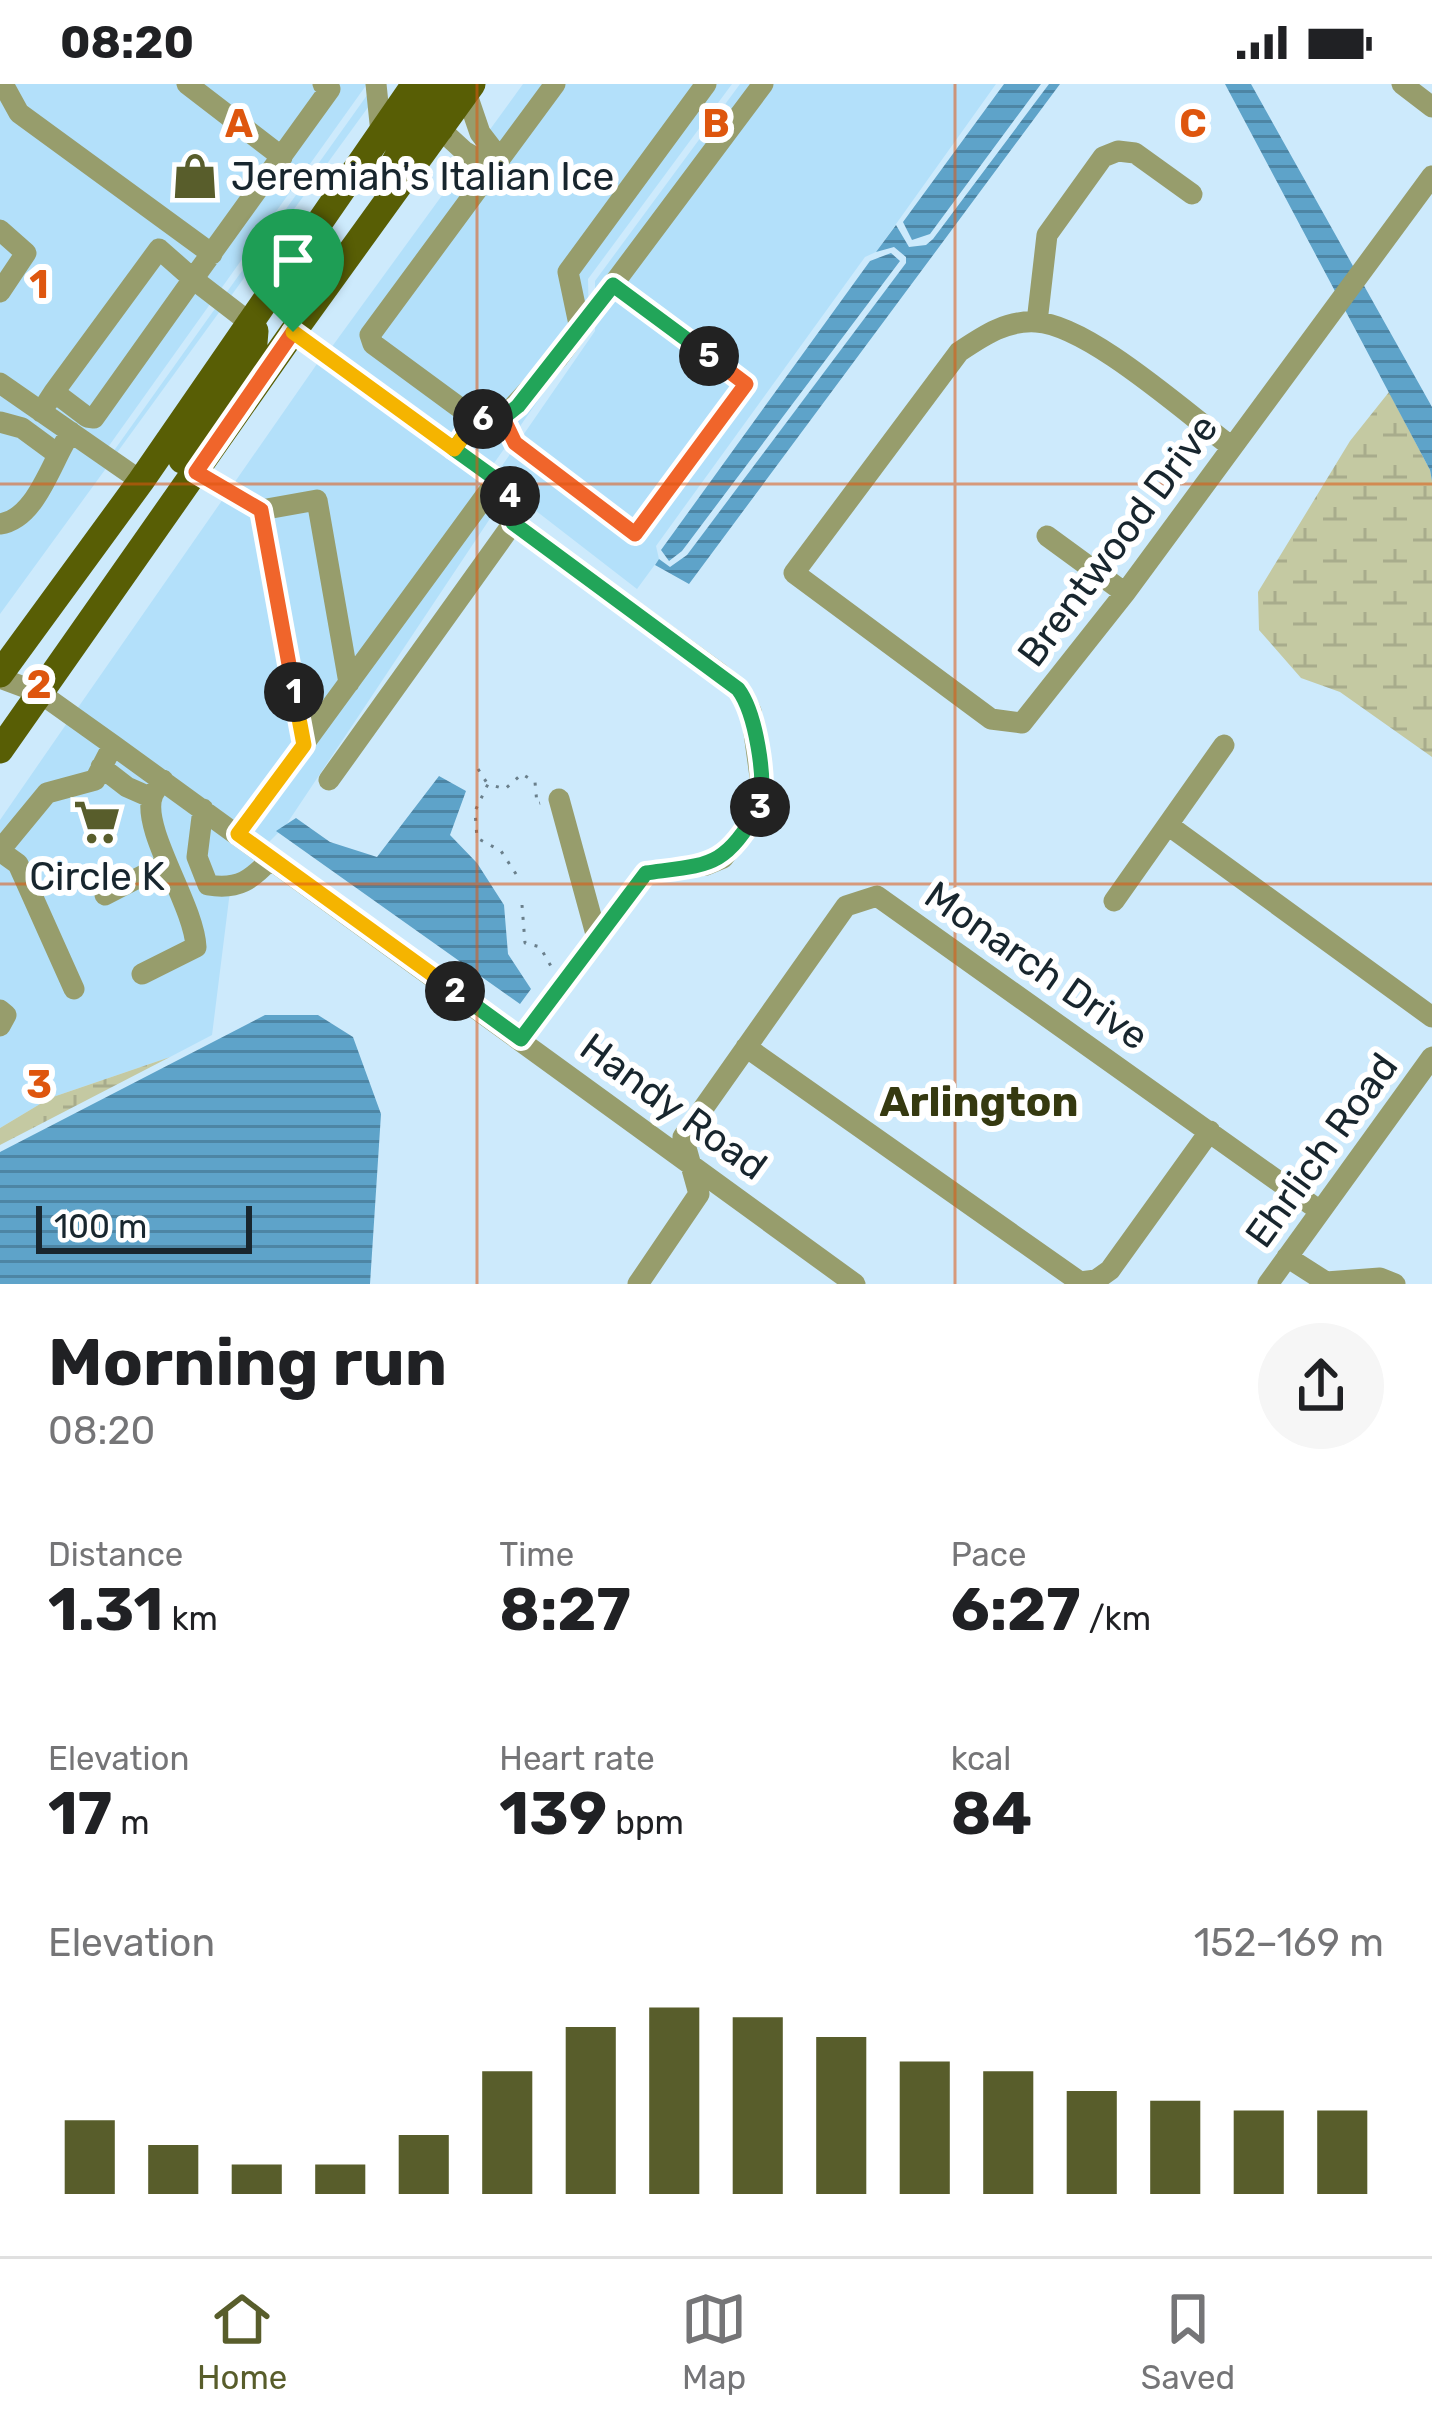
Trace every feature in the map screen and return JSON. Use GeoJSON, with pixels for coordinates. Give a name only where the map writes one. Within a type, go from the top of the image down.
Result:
{"type":"FeatureCollection","features":[{"type":"Feature","properties":{"kind":"main road"},"geometry":{"type":"LineString","coordinates":[[3,663],[141,481],[411,85]]}},
{"type":"Feature","properties":{"kind":"main road"},"geometry":{"type":"LineString","coordinates":[[293,332],[324,267],[416,124],[411,85]]}},
{"type":"Feature","properties":{"kind":"main road"},"geometry":{"type":"LineString","coordinates":[[0,750],[440,129],[460,87]]}},
{"type":"Feature","properties":{"kind":"main road"},"geometry":{"type":"LineString","coordinates":[[164,515],[179,463],[253,356],[255,332],[250,323]]}},
{"type":"Feature","properties":{"kind":"street"},"geometry":{"type":"LineString","coordinates":[[3,84],[19,112],[212,254]]}},
{"type":"Feature","properties":{"kind":"street"},"geometry":{"type":"LineString","coordinates":[[187,84],[282,157]]}},
{"type":"Feature","properties":{"kind":"street"},"geometry":{"type":"LineString","coordinates":[[54,392],[94,418],[330,89],[323,84]]}},
{"type":"Feature","properties":{"kind":"street"},"geometry":{"type":"LineString","coordinates":[[376,84],[381,133]]}},
{"type":"Feature","properties":{"kind":"street"},"geometry":{"type":"LineString","coordinates":[[555,84],[370,335],[373,344],[476,419],[503,418],[580,329],[763,84]]}},
{"type":"Feature","properties":{"kind":"street"},"geometry":{"type":"LineString","coordinates":[[580,329],[568,272],[706,84]]}},
{"type":"Feature","properties":{"kind":"street"},"geometry":{"type":"LineString","coordinates":[[1402,84],[1432,107]]}},
{"type":"Feature","properties":{"kind":"street"},"geometry":{"type":"LineString","coordinates":[[460,87],[496,163]]}},
{"type":"Feature","properties":{"kind":"street"},"geometry":{"type":"LineString","coordinates":[[440,129],[464,152],[496,163]]}},
{"type":"Feature","properties":{"kind":"street"},"geometry":{"type":"LineString","coordinates":[[1192,194],[1135,153],[1118,151],[1103,158],[1047,235],[1037,322],[1084,338],[1232,448]]}},
{"type":"Feature","properties":{"kind":"street","name":"Brentwood Drive"},"geometry":{"type":"LineString","coordinates":[[1037,322],[995,328],[959,352],[794,573],[991,719],[1022,723],[1125,593],[1432,176]]}},
{"type":"Feature","properties":{"kind":"street"},"geometry":{"type":"LineString","coordinates":[[0,230],[26,253],[0,292]]}},
{"type":"Feature","properties":{"kind":"street"},"geometry":{"type":"LineString","coordinates":[[40,412],[159,249],[250,323]]}},
{"type":"Feature","properties":{"kind":"street"},"geometry":{"type":"LineString","coordinates":[[503,418],[515,443],[635,534],[746,384],[613,285]]}},
{"type":"Feature","properties":{"kind":"street"},"geometry":{"type":"LineString","coordinates":[[293,332],[497,480],[514,505],[513,523],[329,780]]}},
{"type":"Feature","properties":{"kind":"street"},"geometry":{"type":"LineString","coordinates":[[0,383],[141,481]]}},
{"type":"Feature","properties":{"kind":"street"},"geometry":{"type":"LineString","coordinates":[[454,449],[476,419]]}},
{"type":"Feature","properties":{"kind":"street"},"geometry":{"type":"LineString","coordinates":[[0,422],[22,428],[56,453]]}},
{"type":"Feature","properties":{"kind":"street"},"geometry":{"type":"LineString","coordinates":[[0,524],[10,523],[24,510],[70,433]]}},
{"type":"Feature","properties":{"kind":"street"},"geometry":{"type":"LineString","coordinates":[[196,472],[261,510],[317,500],[349,682]]}},
{"type":"Feature","properties":{"kind":"street"},"geometry":{"type":"LineString","coordinates":[[238,834],[497,480]]}},
{"type":"Feature","properties":{"kind":"street"},"geometry":{"type":"LineString","coordinates":[[261,510],[304,745]]}},
{"type":"Feature","properties":{"kind":"street"},"geometry":{"type":"LineString","coordinates":[[513,523],[738,689],[751,711],[761,784],[760,809],[723,858],[706,865],[646,873],[521,1039]]}},
{"type":"Feature","properties":{"kind":"street"},"geometry":{"type":"LineString","coordinates":[[1047,536],[1125,593]]}},
{"type":"Feature","properties":{"kind":"street","name":"Handy Road"},"geometry":{"type":"LineString","coordinates":[[3,663],[113,745],[157,789],[203,808],[855,1284]]}},
{"type":"Feature","properties":{"kind":"street"},"geometry":{"type":"LineString","coordinates":[[74,989],[18,864],[0,850],[46,793],[95,780],[113,745]]}},
{"type":"Feature","properties":{"kind":"street"},"geometry":{"type":"LineString","coordinates":[[1114,902],[1224,745]]}},
{"type":"Feature","properties":{"kind":"street"},"geometry":{"type":"LineString","coordinates":[[101,767],[127,787],[157,789],[165,864],[195,924],[196,947],[142,974]]}},
{"type":"Feature","properties":{"kind":"street"},"geometry":{"type":"LineString","coordinates":[[559,799],[597,938]]}},
{"type":"Feature","properties":{"kind":"street"},"geometry":{"type":"LineString","coordinates":[[203,808],[197,857],[208,885],[245,884],[272,858]]}},
{"type":"Feature","properties":{"kind":"street"},"geometry":{"type":"LineString","coordinates":[[1168,825],[1432,1017]]}},
{"type":"Feature","properties":{"kind":"street"},"geometry":{"type":"LineString","coordinates":[[105,895],[165,864]]}},
{"type":"Feature","properties":{"kind":"street","name":"Monarch Drive"},"geometry":{"type":"LineString","coordinates":[[694,1166],[682,1137],[846,906],[877,896],[1320,1211]]}},
{"type":"Feature","properties":{"kind":"street"},"geometry":{"type":"LineString","coordinates":[[0,1010],[6,1015],[0,1026]]}},
{"type":"Feature","properties":{"kind":"street"},"geometry":{"type":"LineString","coordinates":[[746,1047],[1079,1282],[1096,1280],[1110,1270],[1210,1132]]}},
{"type":"Feature","properties":{"kind":"street","name":"Ehrlich Road"},"geometry":{"type":"LineString","coordinates":[[1268,1284],[1432,1057]]}},
{"type":"Feature","properties":{"kind":"street"},"geometry":{"type":"LineString","coordinates":[[638,1284],[699,1194],[694,1166]]}},
{"type":"Feature","properties":{"kind":"street"},"geometry":{"type":"LineString","coordinates":[[1287,1257],[1326,1282],[1380,1278],[1395,1284]]}},
{"type":"Feature","properties":{"kind":"path"},"geometry":{"type":"LineString","coordinates":[[478,769],[488,784],[505,790],[522,774],[535,782],[537,804],[559,799]]}},
{"type":"Feature","properties":{"kind":"path"},"geometry":{"type":"LineString","coordinates":[[488,784],[475,811],[473,830],[482,842],[501,851],[516,874]]}},
{"type":"Feature","properties":{"kind":"path"},"geometry":{"type":"LineString","coordinates":[[522,905],[525,943],[540,947],[562,986]]}},
{"type":"Feature","properties":{"kind":"shaded area"},"geometry":{"type":"Polygon","coordinates":[[[0,84],[367,84],[106,450],[0,372],[0,84]]]}},
{"type":"Feature","properties":{"kind":"shaded area"},"geometry":{"type":"Polygon","coordinates":[[[375,84],[385,84],[116,454],[113,452],[375,84]]]}},
{"type":"Feature","properties":{"kind":"shaded area"},"geometry":{"type":"Polygon","coordinates":[[[523,84],[732,84],[588,279],[589,328],[492,466],[331,348],[523,84]]]}},
{"type":"Feature","properties":{"kind":"shaded area"},"geometry":{"type":"Polygon","coordinates":[[[740,84],[996,84],[656,546],[659,559],[637,589],[509,490],[286,825],[267,844],[250,831],[595,331],[595,281],[740,84]]]}},
{"type":"Feature","properties":{"kind":"shaded area"},"geometry":{"type":"Polygon","coordinates":[[[1004,84],[1041,84],[930,234],[912,240],[903,222],[1004,84]]]}},
{"type":"Feature","properties":{"kind":"shaded area"},"geometry":{"type":"Polygon","coordinates":[[[1049,84],[1060,84],[689,584],[655,565],[659,559],[670,567],[687,555],[906,263],[894,247],[876,252],[896,225],[909,247],[933,239],[1049,84]]]}},
{"type":"Feature","properties":{"kind":"shaded area"},"geometry":{"type":"Polygon","coordinates":[[[1225,84],[1251,84],[1432,407],[1432,481],[1430,470],[1225,84]]]}},
{"type":"Feature","properties":{"kind":"shaded area"},"geometry":{"type":"Polygon","coordinates":[[[891,253],[900,261],[682,551],[669,561],[661,550],[870,261],[891,253]]]}},
{"type":"Feature","properties":{"kind":"shaded area"},"geometry":{"type":"Polygon","coordinates":[[[319,361],[486,483],[238,823],[77,709],[319,361]]]}},
{"type":"Feature","properties":{"kind":"shaded area"},"geometry":{"type":"Polygon","coordinates":[[[0,393],[107,467],[0,614],[0,393]]]}},
{"type":"Feature","properties":{"kind":"shaded area"},"geometry":{"type":"Polygon","coordinates":[[[67,723],[256,857],[230,891],[212,1035],[170,1057],[50,1098],[0,1128],[0,820],[67,723]]]}},
{"type":"Feature","properties":{"kind":"shaded area"},"geometry":{"type":"Polygon","coordinates":[[[439,776],[466,791],[450,835],[477,863],[504,905],[508,954],[531,989],[520,1004],[276,831],[296,818],[330,842],[377,857],[439,776]]]}},
{"type":"Feature","properties":{"kind":"shaded area"},"geometry":{"type":"Polygon","coordinates":[[[265,1015],[318,1015],[353,1037],[381,1114],[370,1284],[0,1284],[0,1152],[265,1015]]]}},
{"type":"Feature","properties":{"kind":"green space"},"geometry":{"type":"Polygon","coordinates":[[[1389,392],[1432,481],[1432,757],[1340,692],[1301,678],[1259,630],[1258,592],[1350,441],[1389,392]]]}},
{"type":"Feature","properties":{"kind":"green space"},"geometry":{"type":"Polygon","coordinates":[[[170,1057],[0,1145],[0,1128],[50,1098],[170,1057]]]}},
{"type":"Feature","properties":{"kind":"place","name":"Jeremiah's Italian Ice"},"geometry":{"type":"Point","coordinates":[195,176]}},
{"type":"Feature","properties":{"kind":"place","name":"Circle K"},"geometry":{"type":"Point","coordinates":[97,822]}},
{"type":"Feature","properties":{"kind":"district","name":"Arlington"},"geometry":{"type":"Point","coordinates":[979,1101]}},
{"type":"Feature","properties":{"kind":"route"},"geometry":{"type":"LineString","coordinates":[[293,332],[196,472],[261,510],[304,745],[238,834],[521,1039],[646,873],[706,865],[723,858],[760,809],[761,784],[751,711],[738,689],[513,523],[514,505],[508,492],[454,449],[476,419],[503,418],[518,406],[613,285],[746,384],[635,534],[515,443],[503,418],[476,419],[454,449],[293,332]]}}]}
